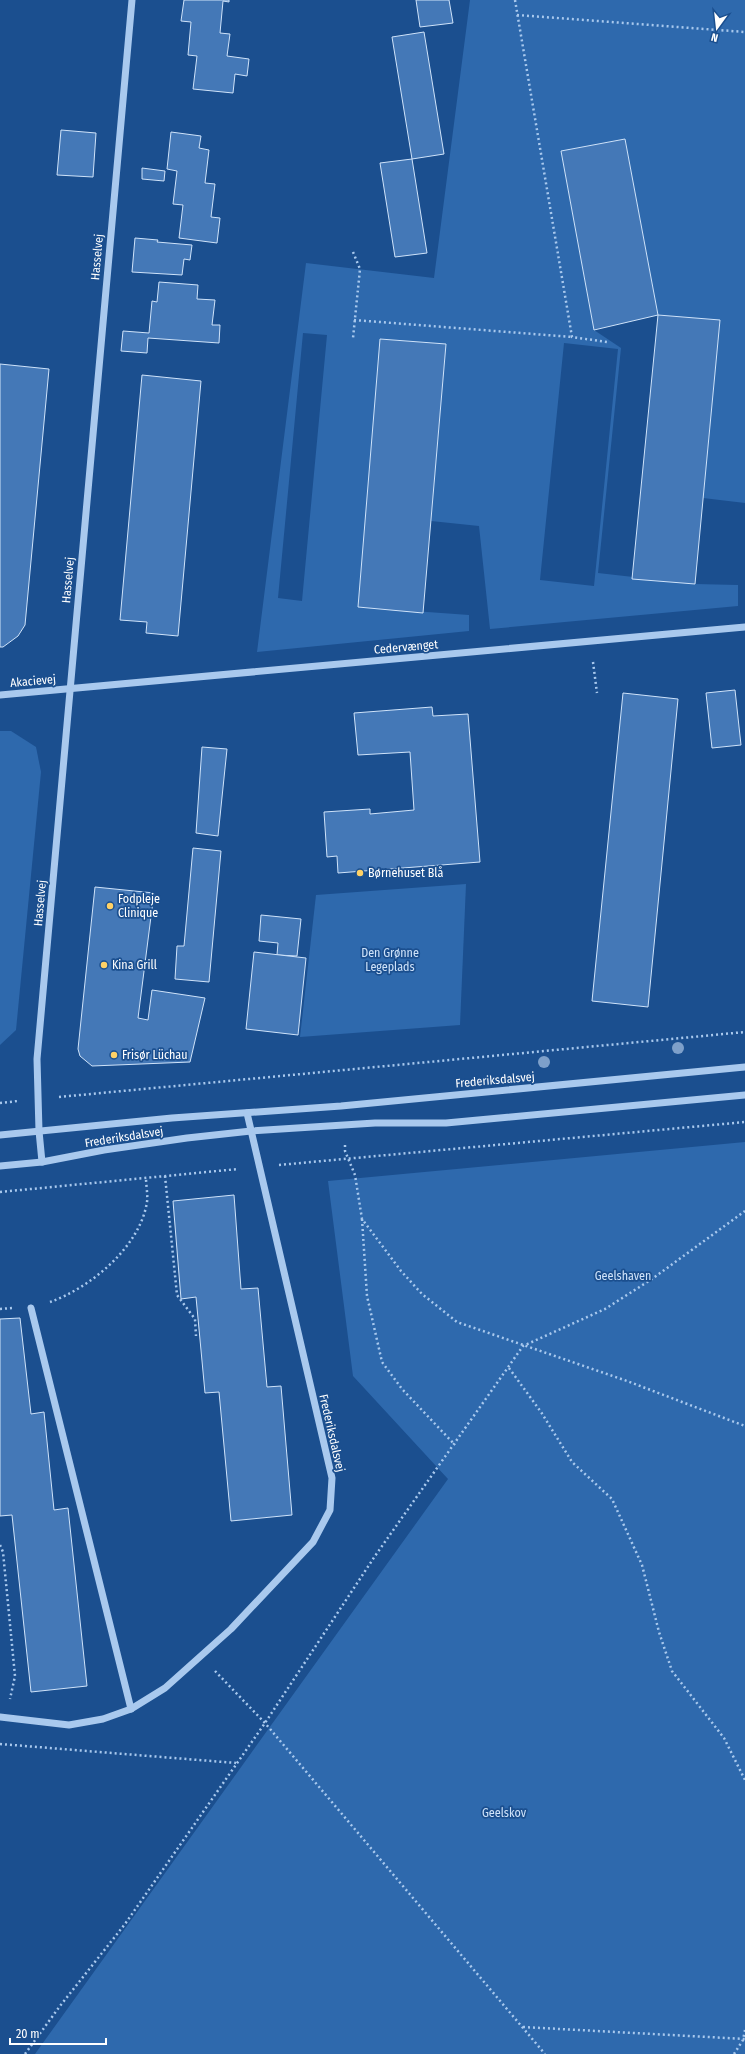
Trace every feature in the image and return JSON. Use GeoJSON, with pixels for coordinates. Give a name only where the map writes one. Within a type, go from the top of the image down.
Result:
{"type":"FeatureCollection","features":[{"type":"Feature","properties":{"kind":"street","name":"Hasselvej"},"geometry":{"type":"LineString","coordinates":[[42,1162],[39,1131],[37,1059],[69,688],[132,0]]}},
{"type":"Feature","properties":{"kind":"street","name":"Cedervænget"},"geometry":{"type":"LineString","coordinates":[[69,688],[745,627]]}},
{"type":"Feature","properties":{"kind":"street","name":"Akacievej"},"geometry":{"type":"LineString","coordinates":[[0,695],[69,688]]}},
{"type":"Feature","properties":{"kind":"street","name":"Frederiksdalsvej"},"geometry":{"type":"LineString","coordinates":[[0,1136],[172,1118],[247,1113],[745,1067]]}},
{"type":"Feature","properties":{"kind":"street","name":"Frederiksdalsvej"},"geometry":{"type":"LineString","coordinates":[[0,1166],[42,1162],[164,1141],[251,1131],[343,1124],[446,1123],[745,1095]]}},
{"type":"Feature","properties":{"kind":"street","name":"Frederiksdalsvej"},"geometry":{"type":"LineString","coordinates":[[3,1717],[69,1725],[103,1719],[131,1709],[165,1688],[203,1656],[313,1542],[330,1510],[332,1478],[247,1113]]}},
{"type":"Feature","properties":{"kind":"street"},"geometry":{"type":"LineString","coordinates":[[31,1308],[131,1709]]}},
{"type":"Feature","properties":{"kind":"path"},"geometry":{"type":"LineString","coordinates":[[515,0],[572,337]]}},
{"type":"Feature","properties":{"kind":"path"},"geometry":{"type":"LineString","coordinates":[[517,15],[745,32]]}},
{"type":"Feature","properties":{"kind":"path"},"geometry":{"type":"LineString","coordinates":[[353,252],[360,269],[353,338]]}},
{"type":"Feature","properties":{"kind":"path"},"geometry":{"type":"LineString","coordinates":[[354,320],[572,337],[607,342]]}},
{"type":"Feature","properties":{"kind":"path"},"geometry":{"type":"LineString","coordinates":[[591,641],[597,693]]}},
{"type":"Feature","properties":{"kind":"path"},"geometry":{"type":"LineString","coordinates":[[0,1103],[745,1032]]}},
{"type":"Feature","properties":{"kind":"path"},"geometry":{"type":"LineString","coordinates":[[0,1192],[745,1122]]}},
{"type":"Feature","properties":{"kind":"path"},"geometry":{"type":"LineString","coordinates":[[343,1124],[345,1151],[356,1175],[362,1219],[367,1296],[382,1362],[402,1389],[455,1445]]}},
{"type":"Feature","properties":{"kind":"path"},"geometry":{"type":"LineString","coordinates":[[165,1176],[177,1295],[195,1319],[196,1336]]}},
{"type":"Feature","properties":{"kind":"path"},"geometry":{"type":"LineString","coordinates":[[0,1309],[31,1308],[60,1298],[96,1276],[119,1256],[138,1230],[147,1202],[146,1178]]}},
{"type":"Feature","properties":{"kind":"path"},"geometry":{"type":"LineString","coordinates":[[25,2054],[60,2006],[125,1924],[265,1723],[375,1556],[455,1445],[523,1346],[605,1309],[652,1279],[745,1211]]}},
{"type":"Feature","properties":{"kind":"path"},"geometry":{"type":"LineString","coordinates":[[362,1219],[422,1294],[457,1322],[627,1381],[745,1426]]}},
{"type":"Feature","properties":{"kind":"path"},"geometry":{"type":"LineString","coordinates":[[509,1368],[541,1412],[572,1462],[612,1498],[642,1565],[659,1632],[672,1671],[724,1738],[745,1780]]}},
{"type":"Feature","properties":{"kind":"path"},"geometry":{"type":"LineString","coordinates":[[0,1545],[3,1552],[15,1676],[3,1717]]}},
{"type":"Feature","properties":{"kind":"path"},"geometry":{"type":"LineString","coordinates":[[203,1656],[228,1686],[265,1723],[545,2054]]}},
{"type":"Feature","properties":{"kind":"path"},"geometry":{"type":"LineString","coordinates":[[0,1744],[236,1763]]}},
{"type":"Feature","properties":{"kind":"path"},"geometry":{"type":"LineString","coordinates":[[522,2027],[744,2039]]}},
{"type":"Feature","properties":{"kind":"path"},"geometry":{"type":"LineString","coordinates":[[734,2054],[744,2039],[745,2030]]}},
{"type":"Feature","properties":{"kind":"green space"},"geometry":{"type":"Polygon","coordinates":[[[470,0],[745,0],[745,503],[703,498],[720,321],[658,315],[625,139],[561,151],[594,330],[621,348],[598,573],[695,584],[738,585],[738,606],[490,629],[479,526],[431,521],[446,344],[381,339],[358,607],[469,615],[469,631],[257,652],[306,263],[434,278],[470,0]],[[303,333],[278,598],[302,601],[327,335],[303,333]],[[564,343],[540,580],[594,586],[618,349],[564,343]]]}},
{"type":"Feature","properties":{"kind":"green space"},"geometry":{"type":"Polygon","coordinates":[[[0,731],[11,731],[36,747],[41,772],[16,1030],[0,1045],[0,731]]]}},
{"type":"Feature","properties":{"kind":"green space","name":"Den Grønne Legeplads"},"geometry":{"type":"Polygon","coordinates":[[[466,884],[460,1025],[300,1037],[316,895],[466,884]]]}},
{"type":"Feature","properties":{"kind":"green space","name":"Geelskov"},"geometry":{"type":"Polygon","coordinates":[[[745,1142],[745,2054],[35,2054],[448,1479],[353,1376],[328,1181],[745,1142]]]}},
{"type":"Feature","properties":{"kind":"building"},"geometry":{"type":"Polygon","coordinates":[[[184,0],[229,0],[229,2],[223,1],[220,33],[230,34],[227,56],[249,59],[247,76],[235,74],[233,93],[193,89],[197,56],[188,55],[191,22],[181,21],[184,0]]]}},
{"type":"Feature","properties":{"kind":"building"},"geometry":{"type":"Polygon","coordinates":[[[416,0],[449,0],[453,23],[420,27],[416,0]]]}},
{"type":"Feature","properties":{"kind":"building"},"geometry":{"type":"Polygon","coordinates":[[[424,32],[444,154],[412,159],[392,37],[424,32]]]}},
{"type":"Feature","properties":{"kind":"building"},"geometry":{"type":"Polygon","coordinates":[[[61,130],[96,133],[93,177],[57,175],[61,130]]]}},
{"type":"Feature","properties":{"kind":"building"},"geometry":{"type":"Polygon","coordinates":[[[171,132],[201,136],[199,148],[209,150],[205,183],[215,184],[211,217],[220,218],[217,243],[179,238],[183,205],[173,204],[177,171],[167,169],[171,132]]]}},
{"type":"Feature","properties":{"kind":"building"},"geometry":{"type":"Polygon","coordinates":[[[625,139],[658,315],[594,330],[561,151],[625,139]]]}},
{"type":"Feature","properties":{"kind":"building"},"geometry":{"type":"Polygon","coordinates":[[[412,159],[427,253],[395,257],[380,163],[412,159]]]}},
{"type":"Feature","properties":{"kind":"building"},"geometry":{"type":"Polygon","coordinates":[[[142,168],[165,171],[164,181],[142,179],[142,168]]]}},
{"type":"Feature","properties":{"kind":"building"},"geometry":{"type":"Polygon","coordinates":[[[135,238],[158,240],[157,242],[192,245],[190,260],[184,259],[182,275],[132,272],[135,238]]]}},
{"type":"Feature","properties":{"kind":"building"},"geometry":{"type":"Polygon","coordinates":[[[159,282],[198,285],[197,299],[215,300],[212,325],[220,325],[219,343],[148,338],[147,353],[121,351],[123,331],[149,333],[152,301],[157,302],[159,282]]]}},
{"type":"Feature","properties":{"kind":"building"},"geometry":{"type":"Polygon","coordinates":[[[658,315],[720,320],[695,584],[632,579],[658,315]]]}},
{"type":"Feature","properties":{"kind":"building"},"geometry":{"type":"Polygon","coordinates":[[[380,339],[446,344],[423,613],[358,607],[380,339]]]}},
{"type":"Feature","properties":{"kind":"building"},"geometry":{"type":"Polygon","coordinates":[[[0,364],[49,369],[25,625],[18,636],[3,647],[0,647],[0,364]]]}},
{"type":"Feature","properties":{"kind":"building"},"geometry":{"type":"Polygon","coordinates":[[[142,375],[201,381],[178,636],[146,633],[147,622],[120,620],[142,375]]]}},
{"type":"Feature","properties":{"kind":"building"},"geometry":{"type":"Polygon","coordinates":[[[735,690],[741,745],[712,748],[706,693],[735,690]]]}},
{"type":"Feature","properties":{"kind":"building"},"geometry":{"type":"Polygon","coordinates":[[[623,693],[678,699],[648,1007],[592,1001],[623,693]]]}},
{"type":"Feature","properties":{"kind":"building"},"geometry":{"type":"Polygon","coordinates":[[[432,707],[433,716],[468,714],[480,862],[338,873],[337,856],[327,857],[324,812],[370,809],[370,814],[414,810],[410,752],[358,755],[354,713],[432,707]]]}},
{"type":"Feature","properties":{"kind":"building"},"geometry":{"type":"Polygon","coordinates":[[[202,747],[227,749],[218,836],[196,833],[202,747]]]}},
{"type":"Feature","properties":{"kind":"building"},"geometry":{"type":"Polygon","coordinates":[[[193,848],[221,851],[209,982],[175,979],[177,946],[184,946],[193,848]]]}},
{"type":"Feature","properties":{"kind":"building"},"geometry":{"type":"Polygon","coordinates":[[[95,887],[154,893],[138,1018],[148,1020],[152,990],[205,998],[190,1062],[92,1066],[80,1056],[78,1049],[95,887]]]}},
{"type":"Feature","properties":{"kind":"building"},"geometry":{"type":"Polygon","coordinates":[[[261,915],[301,919],[297,956],[277,955],[278,943],[259,941],[261,915]]]}},
{"type":"Feature","properties":{"kind":"building"},"geometry":{"type":"Polygon","coordinates":[[[254,952],[306,958],[298,1035],[246,1029],[254,952]]]}},
{"type":"Feature","properties":{"kind":"building"},"geometry":{"type":"Polygon","coordinates":[[[234,1195],[241,1289],[258,1288],[267,1387],[281,1386],[292,1515],[231,1521],[219,1392],[205,1393],[196,1297],[181,1299],[173,1201],[234,1195]]]}},
{"type":"Feature","properties":{"kind":"building"},"geometry":{"type":"Polygon","coordinates":[[[20,1318],[31,1414],[44,1412],[54,1510],[68,1508],[87,1686],[31,1692],[12,1515],[0,1516],[0,1319],[20,1318]]]}},
{"type":"Feature","properties":{"kind":"place","name":"Børnehuset Blå"},"geometry":{"type":"Point","coordinates":[360,873]}},
{"type":"Feature","properties":{"kind":"place","name":"Fodpleje Clinique"},"geometry":{"type":"Point","coordinates":[110,906]}},
{"type":"Feature","properties":{"kind":"place","name":"Kina Grill"},"geometry":{"type":"Point","coordinates":[104,965]}},
{"type":"Feature","properties":{"kind":"place","name":"Frisør Lüchau"},"geometry":{"type":"Point","coordinates":[114,1055]}},
{"type":"Feature","properties":{"kind":"park label","name":"Geelshaven"},"geometry":{"type":"Point","coordinates":[623,1276]}}]}
